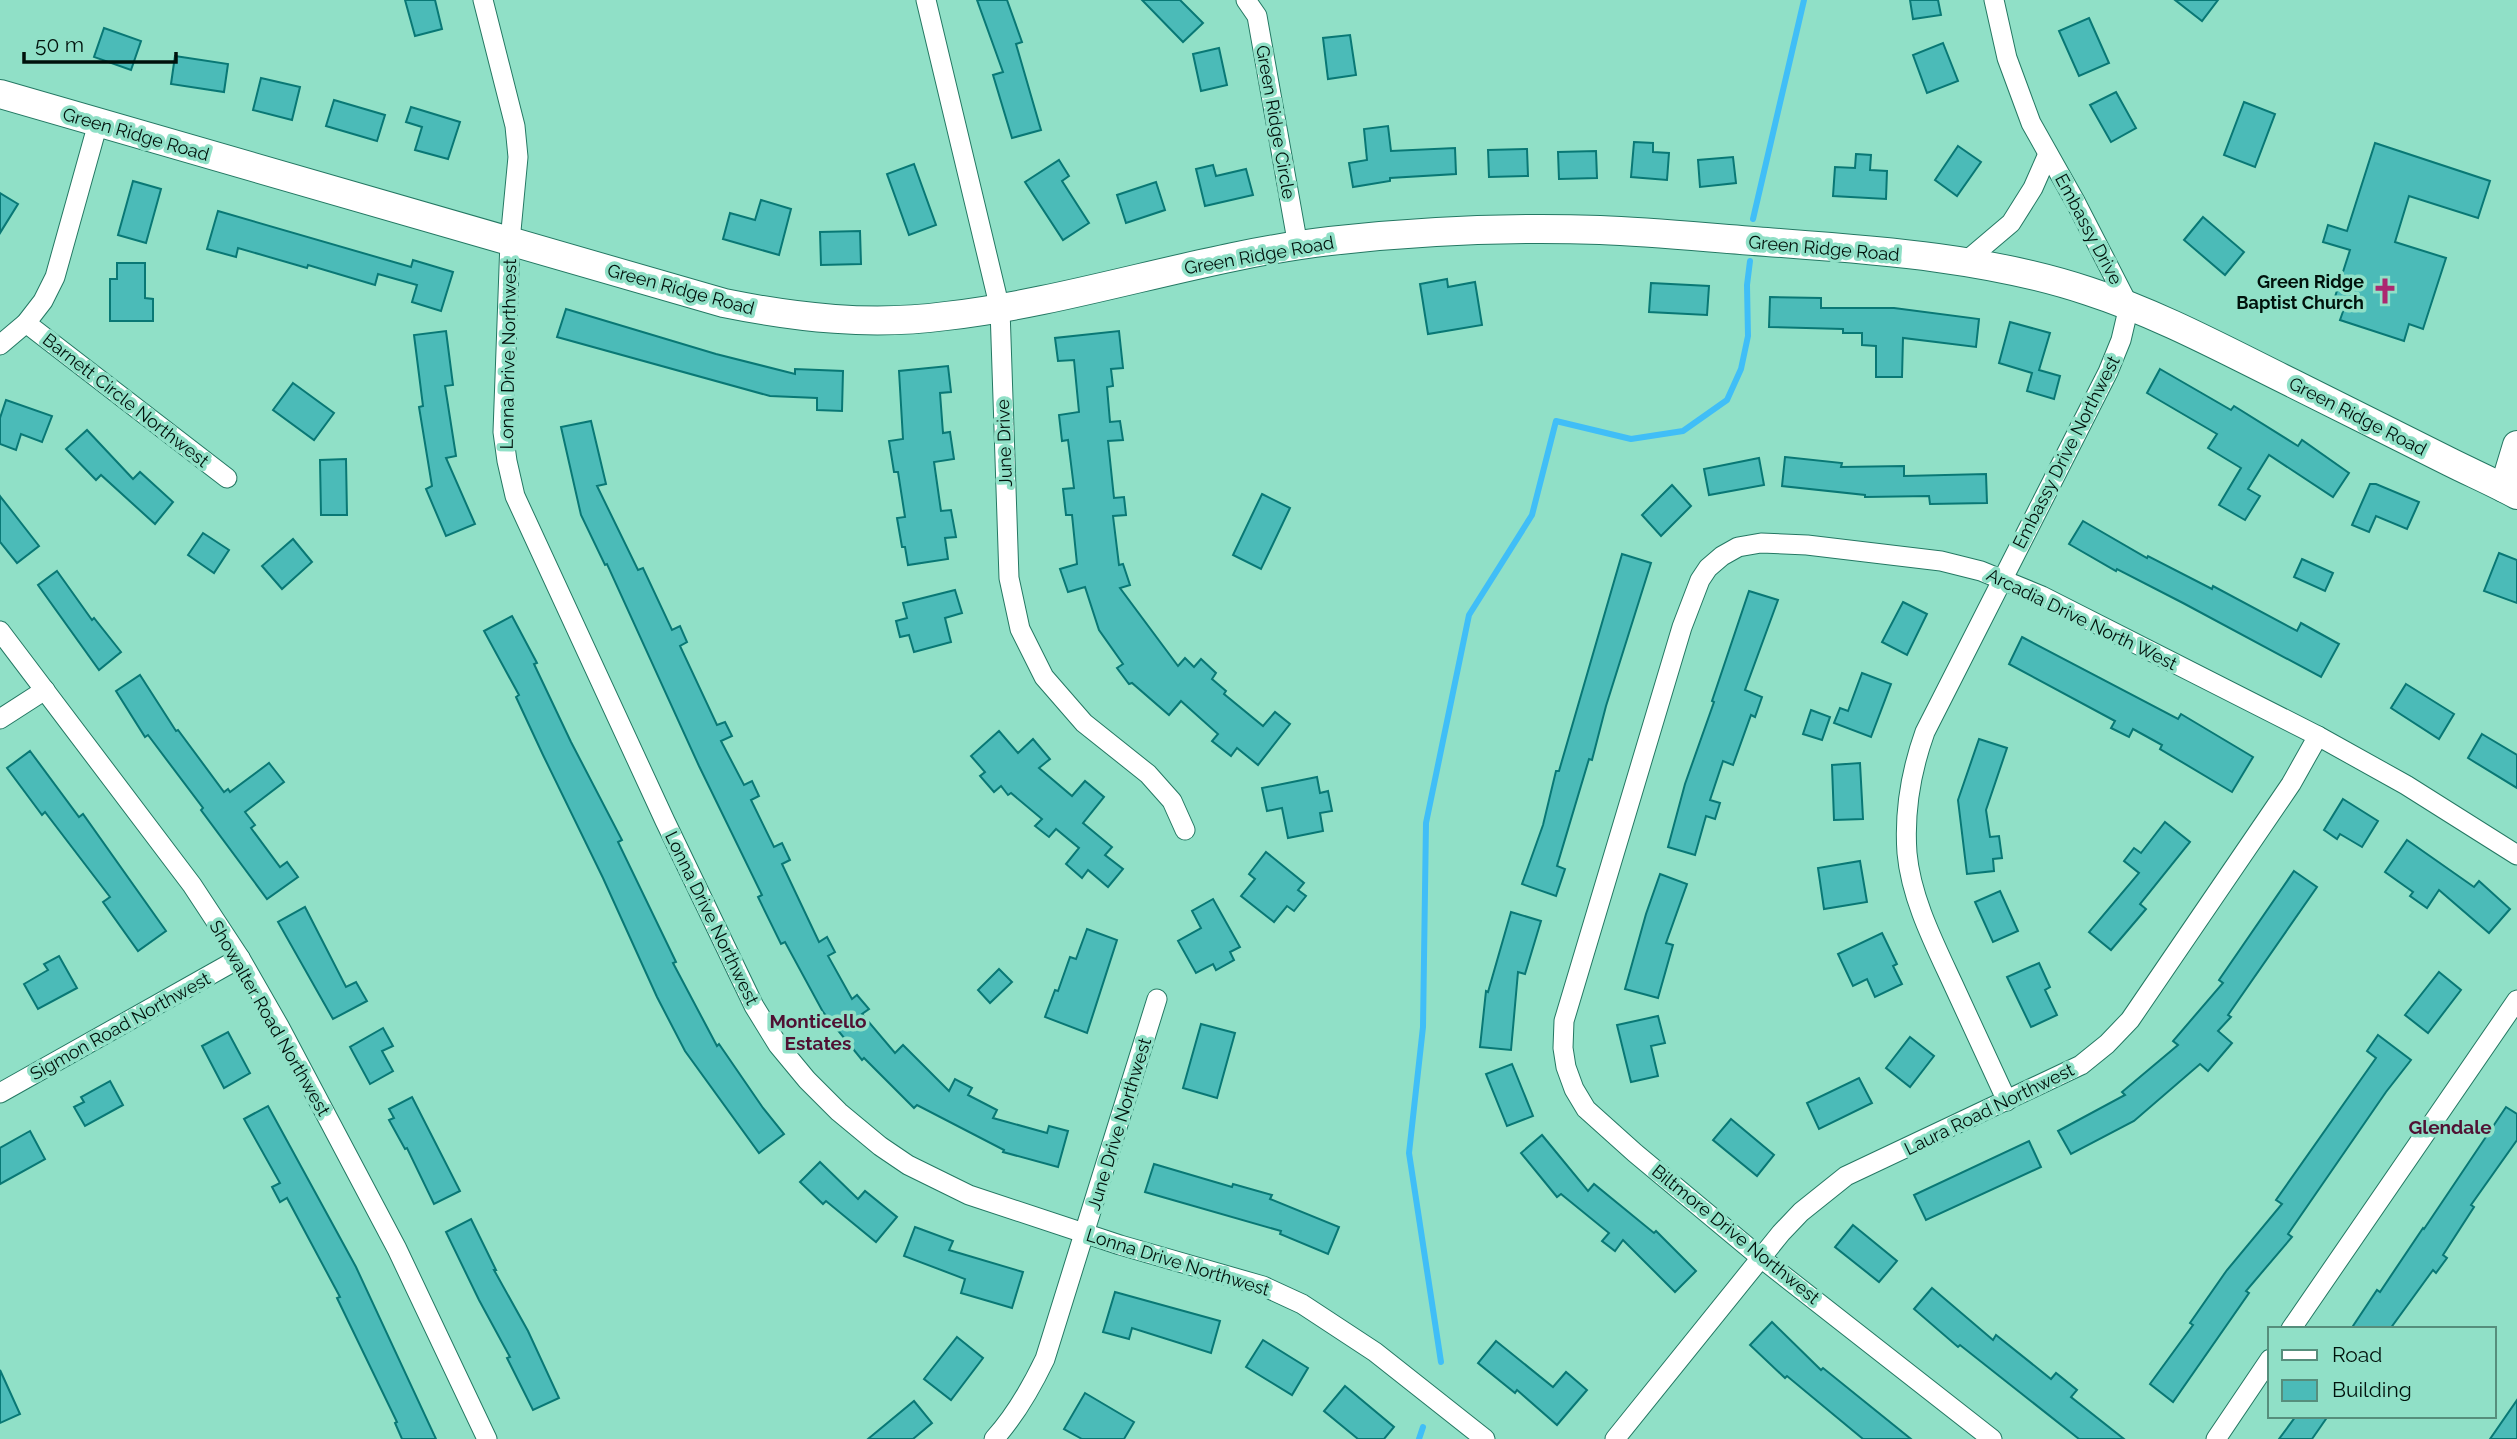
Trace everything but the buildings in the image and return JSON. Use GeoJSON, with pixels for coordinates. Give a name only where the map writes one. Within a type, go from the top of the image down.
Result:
{"type":"FeatureCollection","features":[{"type":"Feature","properties":{"kind":"street","name":"Lonna Drive Northwest"},"geometry":{"type":"LineString","coordinates":[[483,0],[516,126],[518,170],[510,241],[503,432],[515,496],[754,1006],[779,1045],[807,1080],[839,1112],[908,1165],[946,1185],[1085,1233],[1263,1286],[1302,1304],[1375,1352],[1485,1439]]}},
{"type":"Feature","properties":{"kind":"street","name":"June Drive"},"geometry":{"type":"LineString","coordinates":[[926,0],[1000,309],[1009,578],[1020,629],[1044,677],[1084,723],[1147,774],[1172,801],[1185,830]]}},
{"type":"Feature","properties":{"kind":"street","name":"Green Ridge Circle"},"geometry":{"type":"LineString","coordinates":[[1246,0],[1256,16],[1298,246]]}},
{"type":"Feature","properties":{"kind":"street","name":"Embassy Drive"},"geometry":{"type":"LineString","coordinates":[[1994,0],[2007,58],[2031,123],[2077,203],[2129,306]]}},
{"type":"Feature","properties":{"kind":"street","name":"Green Ridge Road"},"geometry":{"type":"LineString","coordinates":[[0,94],[724,303],[778,314],[831,320],[874,321],[942,317],[1000,309],[1220,259],[1327,242],[1438,232],[1589,230],[1827,246],[1965,262],[2087,290],[2129,306],[2511,491]]}},
{"type":"Feature","properties":{"kind":"street"},"geometry":{"type":"LineString","coordinates":[[0,345],[26,323],[43,301],[60,266],[98,123]]}},
{"type":"Feature","properties":{"kind":"street","name":"Embassy Drive"},"geometry":{"type":"LineString","coordinates":[[1965,262],[2011,223],[2033,188],[2048,153]]}},
{"type":"Feature","properties":{"kind":"street","name":"Embassy Drive Northwest"},"geometry":{"type":"LineString","coordinates":[[2007,1101],[1931,937],[1915,891],[1907,855],[1906,820],[1910,785],[1925,732],[2108,372],[2121,340],[2129,306]]}},
{"type":"Feature","properties":{"kind":"street","name":"Barnett Circle Northwest"},"geometry":{"type":"LineString","coordinates":[[26,323],[227,478]]}},
{"type":"Feature","properties":{"kind":"street"},"geometry":{"type":"LineString","coordinates":[[2511,491],[2517,445]]}},
{"type":"Feature","properties":{"kind":"street","name":"Arcadia Drive North West"},"geometry":{"type":"LineString","coordinates":[[1574,983],[1682,627],[1700,580],[1708,568],[1722,556],[1738,547],[1760,543],[1807,545],[1941,561],[2003,578],[2318,736],[2406,785],[2517,855]]}},
{"type":"Feature","properties":{"kind":"street","name":"Showalter Road Northwest"},"geometry":{"type":"LineString","coordinates":[[0,631],[192,885],[240,958],[279,1026],[397,1250],[487,1439]]}},
{"type":"Feature","properties":{"kind":"street"},"geometry":{"type":"LineString","coordinates":[[0,719],[45,691]]}},
{"type":"Feature","properties":{"kind":"street","name":"Laura Road Northwest"},"geometry":{"type":"LineString","coordinates":[[1615,1439],[1801,1212],[1846,1176],[2081,1065],[2107,1044],[2130,1020],[2291,784],[2318,736]]}},
{"type":"Feature","properties":{"kind":"street","name":"Sigmon Road Northwest"},"geometry":{"type":"LineString","coordinates":[[0,1093],[240,958]]}},
{"type":"Feature","properties":{"kind":"street","name":"Biltmore Drive Northwest"},"geometry":{"type":"LineString","coordinates":[[1574,983],[1564,1021],[1563,1048],[1574,1089],[1586,1109],[1761,1258],[1992,1439]]}},
{"type":"Feature","properties":{"kind":"street","name":"June Drive Northwest"},"geometry":{"type":"LineString","coordinates":[[994,1439],[1029,1393],[1045,1359],[1157,999]]}},
{"type":"Feature","properties":{"kind":"street"},"geometry":{"type":"LineString","coordinates":[[2292,1327],[2517,1000]]}},
{"type":"Feature","properties":{"kind":"street"},"geometry":{"type":"LineString","coordinates":[[2216,1439],[2268,1362]]}},
{"type":"Feature","properties":{"kind":"waterway"},"geometry":{"type":"LineString","coordinates":[[1753,219],[1804,0]]}},
{"type":"Feature","properties":{"kind":"waterway"},"geometry":{"type":"LineString","coordinates":[[1441,1362],[1409,1153],[1423,1027],[1426,823],[1469,615],[1532,515],[1556,421],[1631,439],[1683,431],[1727,400],[1741,369],[1748,336],[1747,285],[1750,261]]}},
{"type":"Feature","properties":{"kind":"waterway"},"geometry":{"type":"LineString","coordinates":[[1419,1439],[1423,1427]]}},
{"type":"Feature","properties":{"kind":"place","name":"Green Ridge Baptist Church"},"geometry":{"type":"Point","coordinates":[2385,291]}},
{"type":"Feature","properties":{"kind":"district","name":"Monticello Estates"},"geometry":{"type":"Point","coordinates":[818,1032]}},
{"type":"Feature","properties":{"kind":"district","name":"Glendale"},"geometry":{"type":"Point","coordinates":[2450,1127]}}]}
